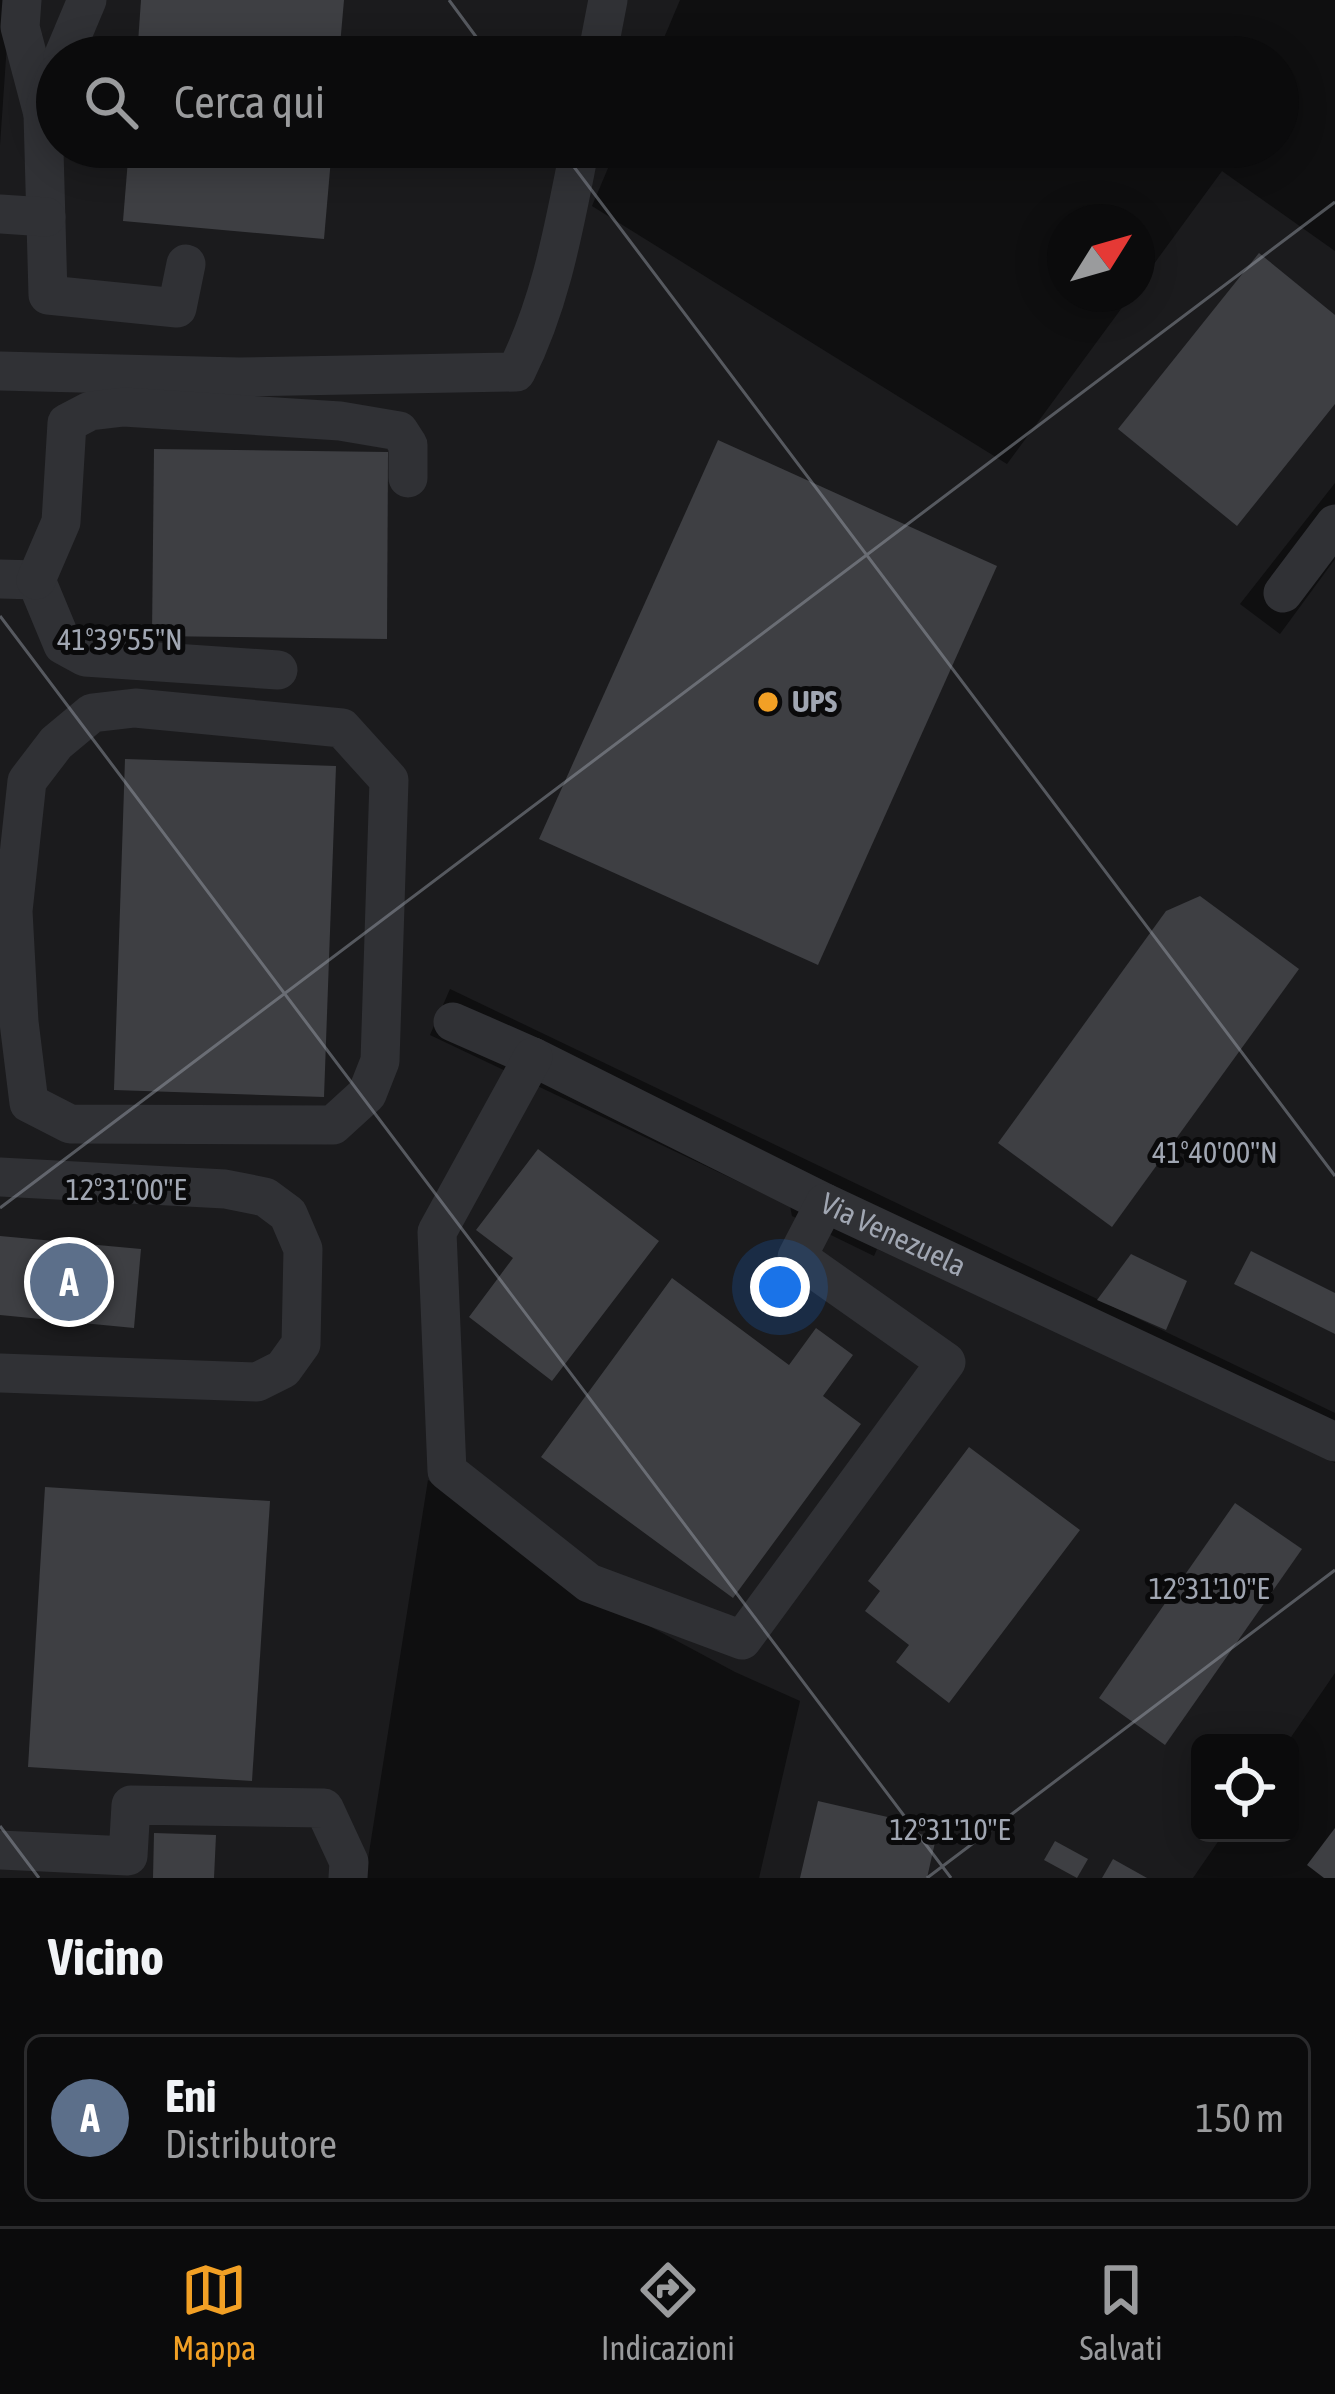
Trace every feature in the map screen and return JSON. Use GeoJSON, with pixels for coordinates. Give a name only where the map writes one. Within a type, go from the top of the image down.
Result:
{"type":"FeatureCollection","features":[{"type":"Feature","properties":{"kind":"street"},"geometry":{"type":"LineString","coordinates":[[22,0],[20,27],[36,85]]}},
{"type":"Feature","properties":{"kind":"street"},"geometry":{"type":"LineString","coordinates":[[601,36],[608,0]]}},
{"type":"Feature","properties":{"kind":"street"},"geometry":{"type":"LineString","coordinates":[[71,36],[84,4]]}},
{"type":"Feature","properties":{"kind":"street"},"geometry":{"type":"LineString","coordinates":[[45,168],[48,295],[177,308],[186,264]]}},
{"type":"Feature","properties":{"kind":"street"},"geometry":{"type":"LineString","coordinates":[[0,371],[239,377],[516,373],[554,281],[576,168]]}},
{"type":"Feature","properties":{"kind":"street"},"geometry":{"type":"LineString","coordinates":[[0,214],[46,217]]}},
{"type":"Feature","properties":{"kind":"street"},"geometry":{"type":"LineString","coordinates":[[278,670],[86,657],[63,644],[18,579],[61,522],[67,423],[91,411],[124,407],[340,421],[399,431],[408,446],[408,478]]}},
{"type":"Feature","properties":{"kind":"street"},"geometry":{"type":"LineString","coordinates":[[1283,592],[1335,524]]}},
{"type":"Feature","properties":{"kind":"street"},"geometry":{"type":"LineString","coordinates":[[134,708],[342,728],[388,780],[380,1061],[367,1094],[333,1125],[70,1124],[29,1102],[7,910],[27,781],[56,743],[92,713],[134,708]]}},
{"type":"Feature","properties":{"kind":"street","name":"Via Venezuela"},"geometry":{"type":"LineString","coordinates":[[453,1022],[1335,1442]]}},
{"type":"Feature","properties":{"kind":"street"},"geometry":{"type":"LineString","coordinates":[[533,1057],[437,1232],[447,1471],[590,1582],[742,1640],[946,1362],[797,1257],[825,1203]]}},
{"type":"Feature","properties":{"kind":"street"},"geometry":{"type":"LineString","coordinates":[[0,1177],[225,1189],[265,1197],[288,1214],[303,1249],[301,1344],[283,1369],[257,1382],[0,1373]]}},
{"type":"Feature","properties":{"kind":"street"},"geometry":{"type":"LineString","coordinates":[[0,1850],[128,1856],[131,1805],[324,1808],[350,1862],[348,1878]]}},
{"type":"Feature","properties":{"kind":"shaded area"},"geometry":{"type":"Polygon","coordinates":[[[10,0],[680,0],[665,36],[36,36],[36,168],[608,168],[592,206],[1007,464],[1119,312],[1155,312],[1155,262],[1222,171],[1335,251],[1335,483],[1240,604],[1280,634],[1335,559],[1335,1413],[450,989],[430,1035],[790,1206],[792,1216],[874,1256],[877,1249],[1011,1309],[1335,1463],[1335,1673],[1293,1734],[1191,1734],[1191,1842],[1218,1842],[1193,1878],[759,1878],[800,1701],[595,1597],[428,1480],[365,1878],[0,1878],[0,145],[10,0]]]}},
{"type":"Feature","properties":{"kind":"building"},"geometry":{"type":"Polygon","coordinates":[[[141,0],[344,0],[341,36],[138,36],[141,0]]]}},
{"type":"Feature","properties":{"kind":"building"},"geometry":{"type":"Polygon","coordinates":[[[127,168],[330,168],[324,239],[123,221],[127,168]]]}},
{"type":"Feature","properties":{"kind":"building"},"geometry":{"type":"Polygon","coordinates":[[[1259,253],[1335,315],[1335,404],[1237,526],[1118,429],[1259,253]]]}},
{"type":"Feature","properties":{"kind":"building","name":"UPS"},"geometry":{"type":"Polygon","coordinates":[[[718,440],[997,566],[818,965],[539,839],[718,440]]]}},
{"type":"Feature","properties":{"kind":"building"},"geometry":{"type":"Polygon","coordinates":[[[154,449],[388,452],[387,639],[152,636],[154,449]]]}},
{"type":"Feature","properties":{"kind":"building"},"geometry":{"type":"Polygon","coordinates":[[[125,759],[336,766],[324,1097],[114,1090],[125,759]]]}},
{"type":"Feature","properties":{"kind":"building"},"geometry":{"type":"Polygon","coordinates":[[[1200,896],[1299,969],[1112,1227],[998,1143],[1166,911],[1200,896]]]}},
{"type":"Feature","properties":{"kind":"building"},"geometry":{"type":"Polygon","coordinates":[[[538,1149],[659,1241],[552,1381],[469,1317],[513,1258],[476,1230],[538,1149]]]}},
{"type":"Feature","properties":{"kind":"building"},"geometry":{"type":"Polygon","coordinates":[[[0,1236],[141,1249],[134,1328],[0,1315],[0,1236]]]}},
{"type":"Feature","properties":{"kind":"building"},"geometry":{"type":"Polygon","coordinates":[[[1251,1251],[1335,1293],[1335,1334],[1234,1284],[1251,1251]]]}},
{"type":"Feature","properties":{"kind":"building"},"geometry":{"type":"Polygon","coordinates":[[[1131,1254],[1187,1281],[1166,1330],[1097,1300],[1131,1254]]]}},
{"type":"Feature","properties":{"kind":"building"},"geometry":{"type":"Polygon","coordinates":[[[672,1278],[789,1365],[816,1328],[853,1355],[823,1396],[861,1424],[733,1598],[541,1457],[672,1278]]]}},
{"type":"Feature","properties":{"kind":"building"},"geometry":{"type":"Polygon","coordinates":[[[969,1447],[1080,1530],[949,1703],[896,1662],[909,1645],[865,1611],[880,1591],[868,1581],[969,1447]]]}},
{"type":"Feature","properties":{"kind":"building"},"geometry":{"type":"Polygon","coordinates":[[[45,1487],[270,1501],[252,1781],[28,1767],[45,1487]]]}},
{"type":"Feature","properties":{"kind":"building"},"geometry":{"type":"Polygon","coordinates":[[[1235,1503],[1302,1549],[1165,1745],[1099,1698],[1235,1503]]]}},
{"type":"Feature","properties":{"kind":"building"},"geometry":{"type":"Polygon","coordinates":[[[818,1801],[918,1824],[916,1833],[936,1838],[927,1878],[800,1878],[818,1801]]]}},
{"type":"Feature","properties":{"kind":"building"},"geometry":{"type":"Polygon","coordinates":[[[1335,1828],[1335,1878],[1324,1878],[1307,1865],[1335,1828]]]}},
{"type":"Feature","properties":{"kind":"building"},"geometry":{"type":"Polygon","coordinates":[[[154,1833],[216,1835],[214,1878],[153,1878],[154,1833]]]}},
{"type":"Feature","properties":{"kind":"building"},"geometry":{"type":"Polygon","coordinates":[[[1055,1841],[1088,1859],[1077,1878],[1044,1860],[1055,1841]]]}},
{"type":"Feature","properties":{"kind":"building"},"geometry":{"type":"Polygon","coordinates":[[[1113,1859],[1147,1878],[1102,1878],[1113,1859]]]}},
{"type":"Feature","properties":{"kind":"place","name":"UPS"},"geometry":{"type":"Point","coordinates":[768,702]}},
{"type":"Feature","properties":{"kind":"place","name":"Eni"},"geometry":{"type":"Point","coordinates":[69,1282]}}]}
